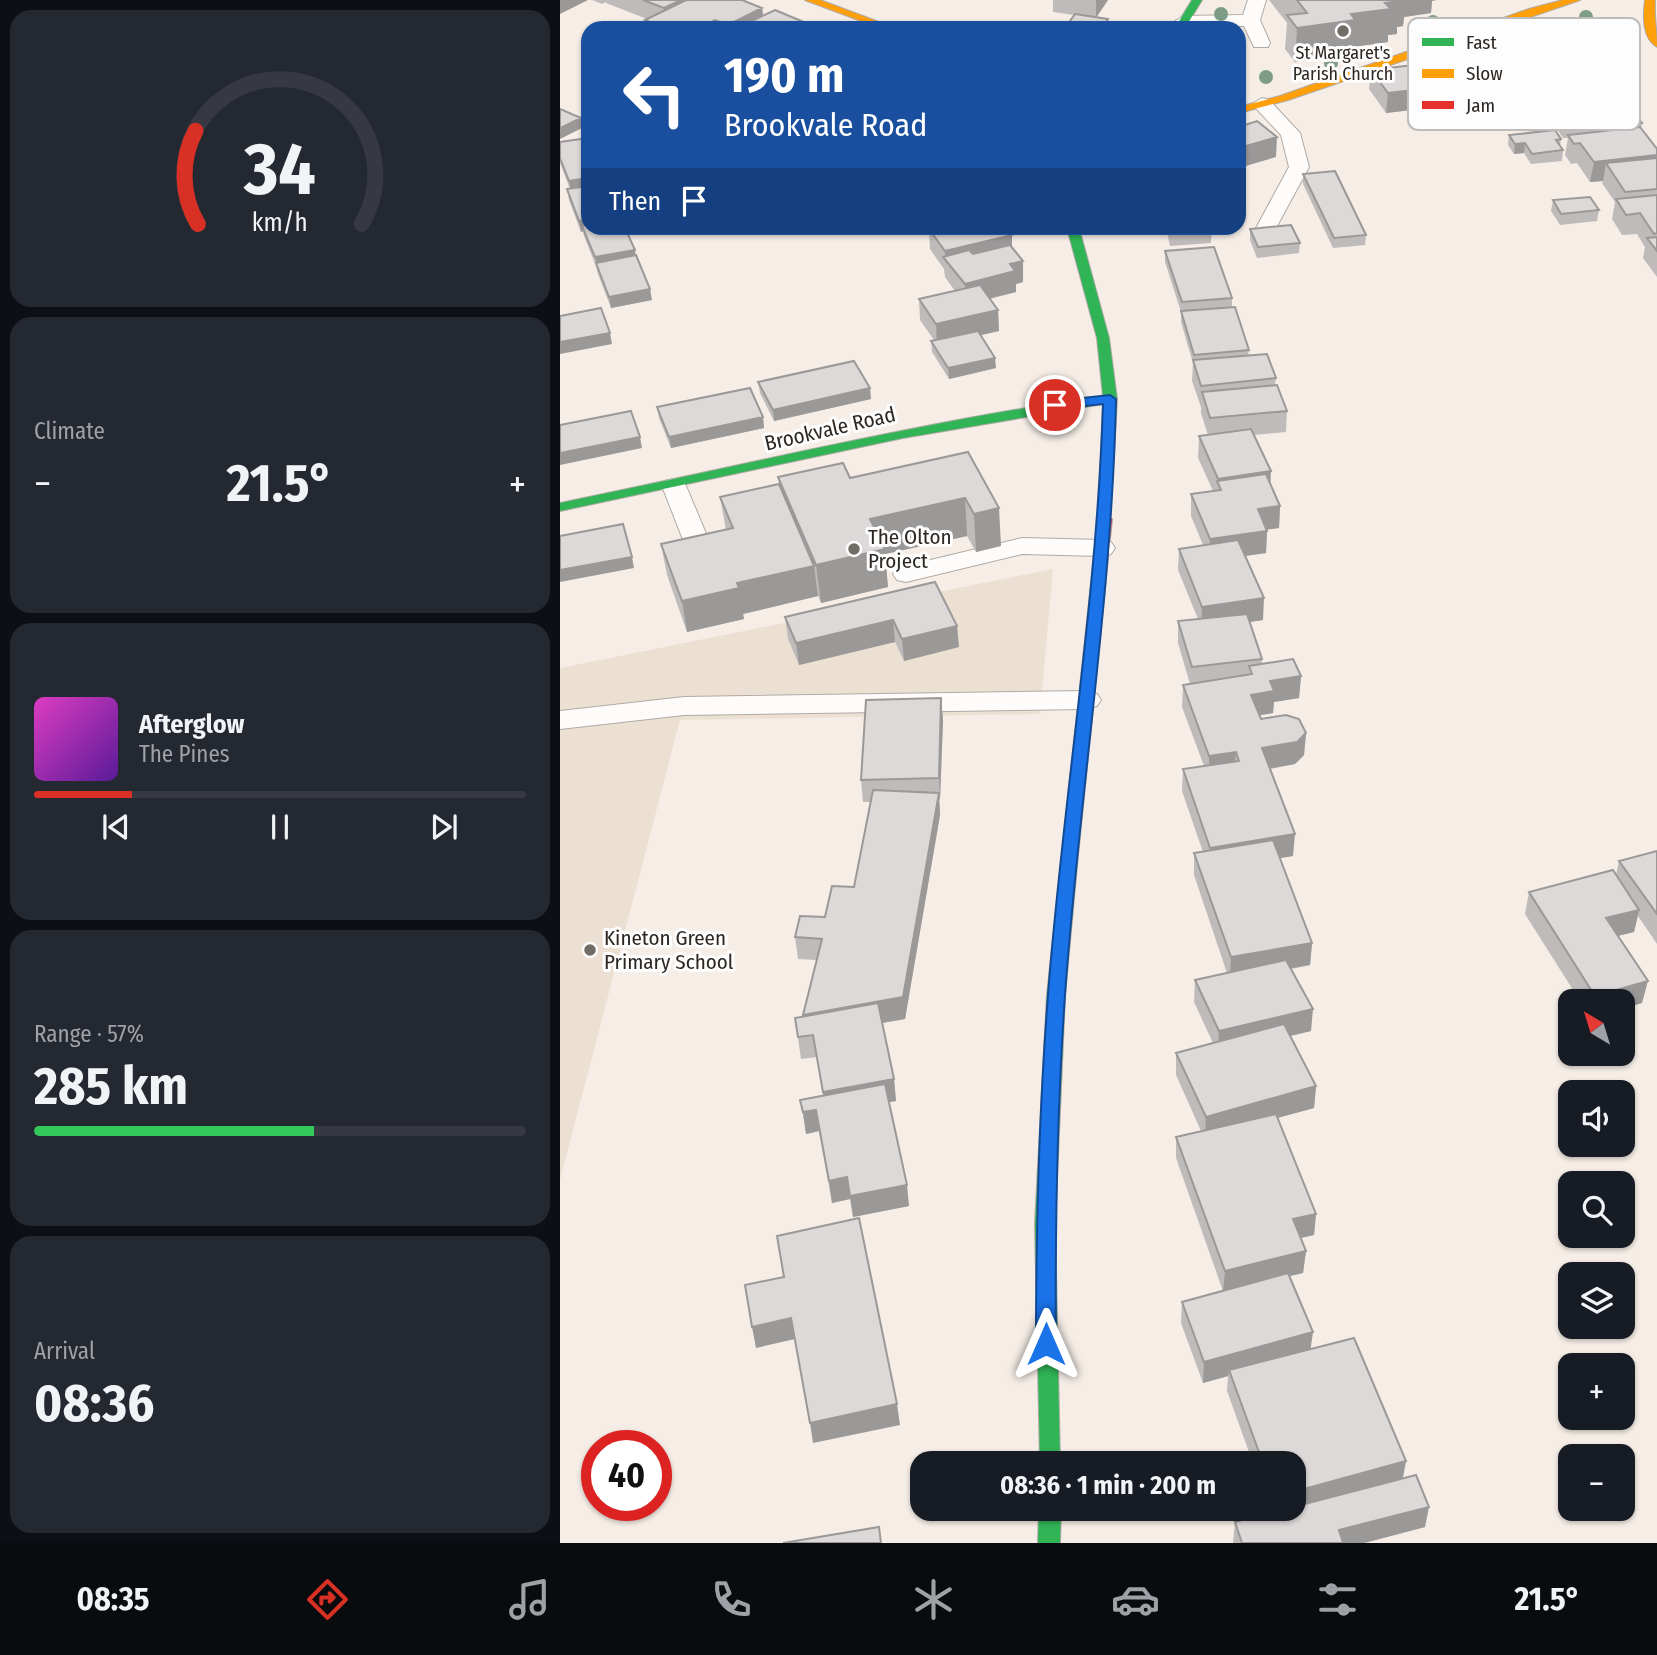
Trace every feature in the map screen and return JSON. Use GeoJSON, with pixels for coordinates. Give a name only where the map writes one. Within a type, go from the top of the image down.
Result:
{"type":"FeatureCollection","features":[{"type":"Feature","properties":{"kind":"street"},"geometry":{"type":"LineString","coordinates":[[810,0],[870,21]]}},
{"type":"Feature","properties":{"kind":"street"},"geometry":{"type":"LineString","coordinates":[[1184,21],[1197,0]]}},
{"type":"Feature","properties":{"kind":"street"},"geometry":{"type":"LineString","coordinates":[[1513,18],[1575,0]]}},
{"type":"Feature","properties":{"kind":"street"},"geometry":{"type":"LineString","coordinates":[[1650,0],[1647,13],[1651,35],[1657,44]]}},
{"type":"Feature","properties":{"kind":"street"},"geometry":{"type":"LineString","coordinates":[[1246,108],[1408,54]]}},
{"type":"Feature","properties":{"kind":"street"},"geometry":{"type":"LineString","coordinates":[[1049,1451],[1045,1224],[1055,1022],[1107,499],[1110,399],[1103,338],[1075,235]]}},
{"type":"Feature","properties":{"kind":"street","name":"Brookvale Road"},"geometry":{"type":"LineString","coordinates":[[560,507],[674,486],[949,424],[1055,405],[1110,399]]}},
{"type":"Feature","properties":{"kind":"street"},"geometry":{"type":"LineString","coordinates":[[1049,1543],[1050,1521]]}},
{"type":"Feature","properties":{"kind":"lane"},"geometry":{"type":"LineString","coordinates":[[1257,0],[1251,20],[1261,43]]}},
{"type":"Feature","properties":{"kind":"lane"},"geometry":{"type":"LineString","coordinates":[[1237,21],[1251,20]]}},
{"type":"Feature","properties":{"kind":"lane"},"geometry":{"type":"LineString","coordinates":[[1262,104],[1290,133],[1298,167],[1266,228]]}},
{"type":"Feature","properties":{"kind":"lane"},"geometry":{"type":"LineString","coordinates":[[674,486],[700,550]]}},
{"type":"Feature","properties":{"kind":"lane"},"geometry":{"type":"LineString","coordinates":[[906,573],[1022,546],[1102,548]]}},
{"type":"Feature","properties":{"kind":"lane"},"geometry":{"type":"LineString","coordinates":[[560,720],[684,706],[1087,700]]}},
{"type":"Feature","properties":{"kind":"shaded area","name":"Kineton Green Primary School"},"geometry":{"type":"Polygon","coordinates":[[[1053,569],[1040,714],[680,720],[560,1180],[560,668],[1053,569]]]}},
{"type":"Feature","properties":{"kind":"building"},"geometry":{"type":"Polygon","coordinates":[[[643,0],[681,0],[664,8],[643,0]]]}},
{"type":"Feature","properties":{"kind":"building"},"geometry":{"type":"Polygon","coordinates":[[[686,0],[742,0],[762,8],[736,21],[645,20],[686,0]]]}},
{"type":"Feature","properties":{"kind":"building"},"geometry":{"type":"Polygon","coordinates":[[[1297,0],[1400,1],[1385,3],[1391,9],[1351,14],[1355,20],[1297,28],[1287,15],[1307,13],[1297,0]]]}},
{"type":"Feature","properties":{"kind":"building"},"geometry":{"type":"Polygon","coordinates":[[[775,10],[801,21],[752,21],[775,10]]]}},
{"type":"Feature","properties":{"kind":"building"},"geometry":{"type":"Polygon","coordinates":[[[1075,14],[1108,19],[1106,21],[1070,21],[1075,14]]]}},
{"type":"Feature","properties":{"kind":"building"},"geometry":{"type":"Polygon","coordinates":[[[1408,66],[1408,91],[1388,93],[1371,70],[1408,66]]]}},
{"type":"Feature","properties":{"kind":"building"},"geometry":{"type":"Polygon","coordinates":[[[560,109],[581,118],[560,128],[560,109]]]}},
{"type":"Feature","properties":{"kind":"building"},"geometry":{"type":"Polygon","coordinates":[[[1257,121],[1277,137],[1246,146],[1246,125],[1257,121]]]}},
{"type":"Feature","properties":{"kind":"building"},"geometry":{"type":"Polygon","coordinates":[[[1640,127],[1657,149],[1657,155],[1594,162],[1580,143],[1574,144],[1568,135],[1640,130],[1640,127]]]}},
{"type":"Feature","properties":{"kind":"building"},"geometry":{"type":"Polygon","coordinates":[[[1555,130],[1561,139],[1556,140],[1563,150],[1532,154],[1525,143],[1515,144],[1509,135],[1555,130]]]}},
{"type":"Feature","properties":{"kind":"building"},"geometry":{"type":"Polygon","coordinates":[[[581,139],[581,179],[569,181],[560,158],[560,142],[581,139]]]}},
{"type":"Feature","properties":{"kind":"building"},"geometry":{"type":"Polygon","coordinates":[[[1657,158],[1657,189],[1625,192],[1606,163],[1657,158]]]}},
{"type":"Feature","properties":{"kind":"building"},"geometry":{"type":"Polygon","coordinates":[[[1335,171],[1366,235],[1334,238],[1303,174],[1335,171]]]}},
{"type":"Feature","properties":{"kind":"building"},"geometry":{"type":"Polygon","coordinates":[[[581,187],[581,221],[579,221],[567,189],[581,187]]]}},
{"type":"Feature","properties":{"kind":"building"},"geometry":{"type":"Polygon","coordinates":[[[1657,195],[1657,233],[1654,234],[1640,213],[1626,215],[1616,199],[1657,195]]]}},
{"type":"Feature","properties":{"kind":"building"},"geometry":{"type":"Polygon","coordinates":[[[1590,197],[1599,210],[1561,214],[1553,200],[1590,197]]]}},
{"type":"Feature","properties":{"kind":"building"},"geometry":{"type":"Polygon","coordinates":[[[1291,225],[1300,243],[1258,247],[1250,229],[1291,225]]]}},
{"type":"Feature","properties":{"kind":"building"},"geometry":{"type":"Polygon","coordinates":[[[586,235],[628,235],[635,250],[595,257],[586,235]]]}},
{"type":"Feature","properties":{"kind":"building"},"geometry":{"type":"Polygon","coordinates":[[[933,235],[1012,235],[945,251],[933,235]]]}},
{"type":"Feature","properties":{"kind":"building"},"geometry":{"type":"Polygon","coordinates":[[[1657,237],[1657,251],[1647,238],[1657,237]]]}},
{"type":"Feature","properties":{"kind":"building"},"geometry":{"type":"Polygon","coordinates":[[[1010,245],[1023,261],[1010,264],[1015,271],[965,284],[943,257],[969,250],[973,254],[1010,245]]]}},
{"type":"Feature","properties":{"kind":"building"},"geometry":{"type":"Polygon","coordinates":[[[1214,247],[1232,298],[1182,302],[1165,251],[1214,247]]]}},
{"type":"Feature","properties":{"kind":"building"},"geometry":{"type":"Polygon","coordinates":[[[636,255],[650,289],[609,297],[596,263],[636,255]]]}},
{"type":"Feature","properties":{"kind":"building"},"geometry":{"type":"Polygon","coordinates":[[[980,285],[998,310],[936,324],[919,299],[980,285]]]}},
{"type":"Feature","properties":{"kind":"building"},"geometry":{"type":"Polygon","coordinates":[[[1235,307],[1249,350],[1194,355],[1181,311],[1235,307]]]}},
{"type":"Feature","properties":{"kind":"building"},"geometry":{"type":"Polygon","coordinates":[[[601,308],[610,333],[560,342],[560,316],[601,308]]]}},
{"type":"Feature","properties":{"kind":"building"},"geometry":{"type":"Polygon","coordinates":[[[978,331],[995,358],[948,368],[931,341],[978,331]]]}},
{"type":"Feature","properties":{"kind":"building"},"geometry":{"type":"Polygon","coordinates":[[[1267,354],[1276,378],[1201,386],[1193,360],[1267,354]]]}},
{"type":"Feature","properties":{"kind":"building"},"geometry":{"type":"Polygon","coordinates":[[[854,361],[870,388],[773,410],[758,382],[854,361]]]}},
{"type":"Feature","properties":{"kind":"building"},"geometry":{"type":"Polygon","coordinates":[[[1277,385],[1287,411],[1210,418],[1202,392],[1277,385]]]}},
{"type":"Feature","properties":{"kind":"building"},"geometry":{"type":"Polygon","coordinates":[[[750,388],[763,417],[669,437],[657,407],[750,388]]]}},
{"type":"Feature","properties":{"kind":"building"},"geometry":{"type":"Polygon","coordinates":[[[631,411],[640,437],[560,453],[560,425],[631,411]]]}},
{"type":"Feature","properties":{"kind":"building"},"geometry":{"type":"Polygon","coordinates":[[[1251,429],[1271,471],[1218,479],[1199,436],[1251,429]]]}},
{"type":"Feature","properties":{"kind":"building"},"geometry":{"type":"Polygon","coordinates":[[[968,452],[999,508],[974,514],[965,498],[870,519],[885,549],[816,565],[778,477],[843,463],[850,478],[968,452]]]}},
{"type":"Feature","properties":{"kind":"building"},"geometry":{"type":"Polygon","coordinates":[[[1266,474],[1280,506],[1258,509],[1267,531],[1210,539],[1191,494],[1221,490],[1217,481],[1266,474]]]}},
{"type":"Feature","properties":{"kind":"building"},"geometry":{"type":"Polygon","coordinates":[[[779,484],[814,566],[737,583],[739,588],[682,601],[661,544],[733,528],[720,497],[779,484]]]}},
{"type":"Feature","properties":{"kind":"building"},"geometry":{"type":"Polygon","coordinates":[[[623,524],[632,557],[560,570],[560,536],[623,524]]]}},
{"type":"Feature","properties":{"kind":"building"},"geometry":{"type":"Polygon","coordinates":[[[1238,540],[1264,598],[1202,607],[1179,549],[1238,540]]]}},
{"type":"Feature","properties":{"kind":"building"},"geometry":{"type":"Polygon","coordinates":[[[935,582],[957,626],[902,639],[893,620],[796,643],[785,617],[935,582]]]}},
{"type":"Feature","properties":{"kind":"building"},"geometry":{"type":"Polygon","coordinates":[[[1247,614],[1262,659],[1192,667],[1178,621],[1247,614]]]}},
{"type":"Feature","properties":{"kind":"building"},"geometry":{"type":"Polygon","coordinates":[[[1293,659],[1301,676],[1270,681],[1274,691],[1251,695],[1261,719],[1286,715],[1299,719],[1306,733],[1297,742],[1262,748],[1295,834],[1210,848],[1183,769],[1239,761],[1236,752],[1209,756],[1183,685],[1252,674],[1249,666],[1293,659]]]}},
{"type":"Feature","properties":{"kind":"building"},"geometry":{"type":"Polygon","coordinates":[[[941,698],[939,778],[861,780],[866,700],[941,698]]]}},
{"type":"Feature","properties":{"kind":"building"},"geometry":{"type":"Polygon","coordinates":[[[873,790],[939,793],[903,997],[803,1015],[822,939],[795,937],[800,916],[825,917],[832,886],[854,887],[873,790]]]}},
{"type":"Feature","properties":{"kind":"building"},"geometry":{"type":"Polygon","coordinates":[[[1273,840],[1312,943],[1231,957],[1194,853],[1273,840]]]}},
{"type":"Feature","properties":{"kind":"building"},"geometry":{"type":"Polygon","coordinates":[[[1657,851],[1657,914],[1619,861],[1657,851]]]}},
{"type":"Feature","properties":{"kind":"building"},"geometry":{"type":"Polygon","coordinates":[[[1613,870],[1639,910],[1606,918],[1648,981],[1620,989],[1591,989],[1529,892],[1613,870]]]}},
{"type":"Feature","properties":{"kind":"building"},"geometry":{"type":"Polygon","coordinates":[[[1286,960],[1313,1009],[1219,1031],[1195,980],[1286,960]]]}},
{"type":"Feature","properties":{"kind":"building"},"geometry":{"type":"Polygon","coordinates":[[[878,1003],[894,1079],[823,1092],[813,1035],[798,1037],[795,1018],[878,1003]]]}},
{"type":"Feature","properties":{"kind":"building"},"geometry":{"type":"Polygon","coordinates":[[[1284,1024],[1316,1086],[1206,1117],[1176,1053],[1284,1024]]]}},
{"type":"Feature","properties":{"kind":"building"},"geometry":{"type":"Polygon","coordinates":[[[885,1084],[907,1185],[850,1196],[847,1177],[829,1181],[816,1110],[803,1112],[800,1100],[885,1084]]]}},
{"type":"Feature","properties":{"kind":"building"},"geometry":{"type":"Polygon","coordinates":[[[1276,1114],[1316,1214],[1293,1219],[1306,1251],[1225,1271],[1176,1137],[1276,1114]]]}},
{"type":"Feature","properties":{"kind":"building"},"geometry":{"type":"Polygon","coordinates":[[[859,1218],[897,1404],[810,1423],[791,1318],[752,1327],[745,1285],[784,1277],[777,1236],[859,1218]]]}},
{"type":"Feature","properties":{"kind":"building"},"geometry":{"type":"Polygon","coordinates":[[[1288,1273],[1313,1332],[1204,1362],[1182,1302],[1288,1273]]]}},
{"type":"Feature","properties":{"kind":"building"},"geometry":{"type":"Polygon","coordinates":[[[1354,1338],[1406,1461],[1306,1488],[1306,1451],[1259,1451],[1229,1370],[1354,1338]]]}},
{"type":"Feature","properties":{"kind":"building"},"geometry":{"type":"Polygon","coordinates":[[[1416,1475],[1429,1507],[1339,1530],[1343,1543],[1242,1543],[1235,1522],[1306,1521],[1306,1504],[1416,1475]]]}},
{"type":"Feature","properties":{"kind":"building"},"geometry":{"type":"Polygon","coordinates":[[[879,1527],[881,1543],[783,1543],[879,1527]]]}},
{"type":"Feature","properties":{"kind":"traffic: fast"},"geometry":{"type":"LineString","coordinates":[[1184,21],[1197,0]]}},
{"type":"Feature","properties":{"kind":"traffic: fast"},"geometry":{"type":"LineString","coordinates":[[1075,235],[1103,338],[1110,399],[1105,519]]}},
{"type":"Feature","properties":{"kind":"traffic: fast"},"geometry":{"type":"LineString","coordinates":[[560,507],[903,434],[1110,399]]}},
{"type":"Feature","properties":{"kind":"traffic: fast"},"geometry":{"type":"LineString","coordinates":[[1050,1451],[1045,1224],[1056,995],[1070,855]]}},
{"type":"Feature","properties":{"kind":"traffic: fast"},"geometry":{"type":"LineString","coordinates":[[1049,1543],[1050,1521]]}},
{"type":"Feature","properties":{"kind":"traffic: slow"},"geometry":{"type":"LineString","coordinates":[[810,0],[870,21]]}},
{"type":"Feature","properties":{"kind":"traffic: slow"},"geometry":{"type":"LineString","coordinates":[[1513,18],[1575,0]]}},
{"type":"Feature","properties":{"kind":"traffic: slow"},"geometry":{"type":"LineString","coordinates":[[1650,0],[1648,23],[1657,44]]}},
{"type":"Feature","properties":{"kind":"traffic: slow"},"geometry":{"type":"LineString","coordinates":[[1246,108],[1284,98],[1408,55]]}},
{"type":"Feature","properties":{"kind":"traffic: jam"},"geometry":{"type":"LineString","coordinates":[[1070,855],[1105,519]]}},
{"type":"Feature","properties":{"kind":"place","name":"St Margaret's Parish Church"},"geometry":{"type":"Point","coordinates":[1343,31]}},
{"type":"Feature","properties":{"kind":"place","name":"The Olton Project"},"geometry":{"type":"Point","coordinates":[854,549]}},
{"type":"Feature","properties":{"kind":"place","name":"Kineton Green Primary School"},"geometry":{"type":"Point","coordinates":[590,950]}},
{"type":"Feature","properties":{"kind":"route"},"geometry":{"type":"LineString","coordinates":[[1046,1344],[1045,1224],[1056,995],[1107,499],[1110,399],[1055,405]]}}]}
